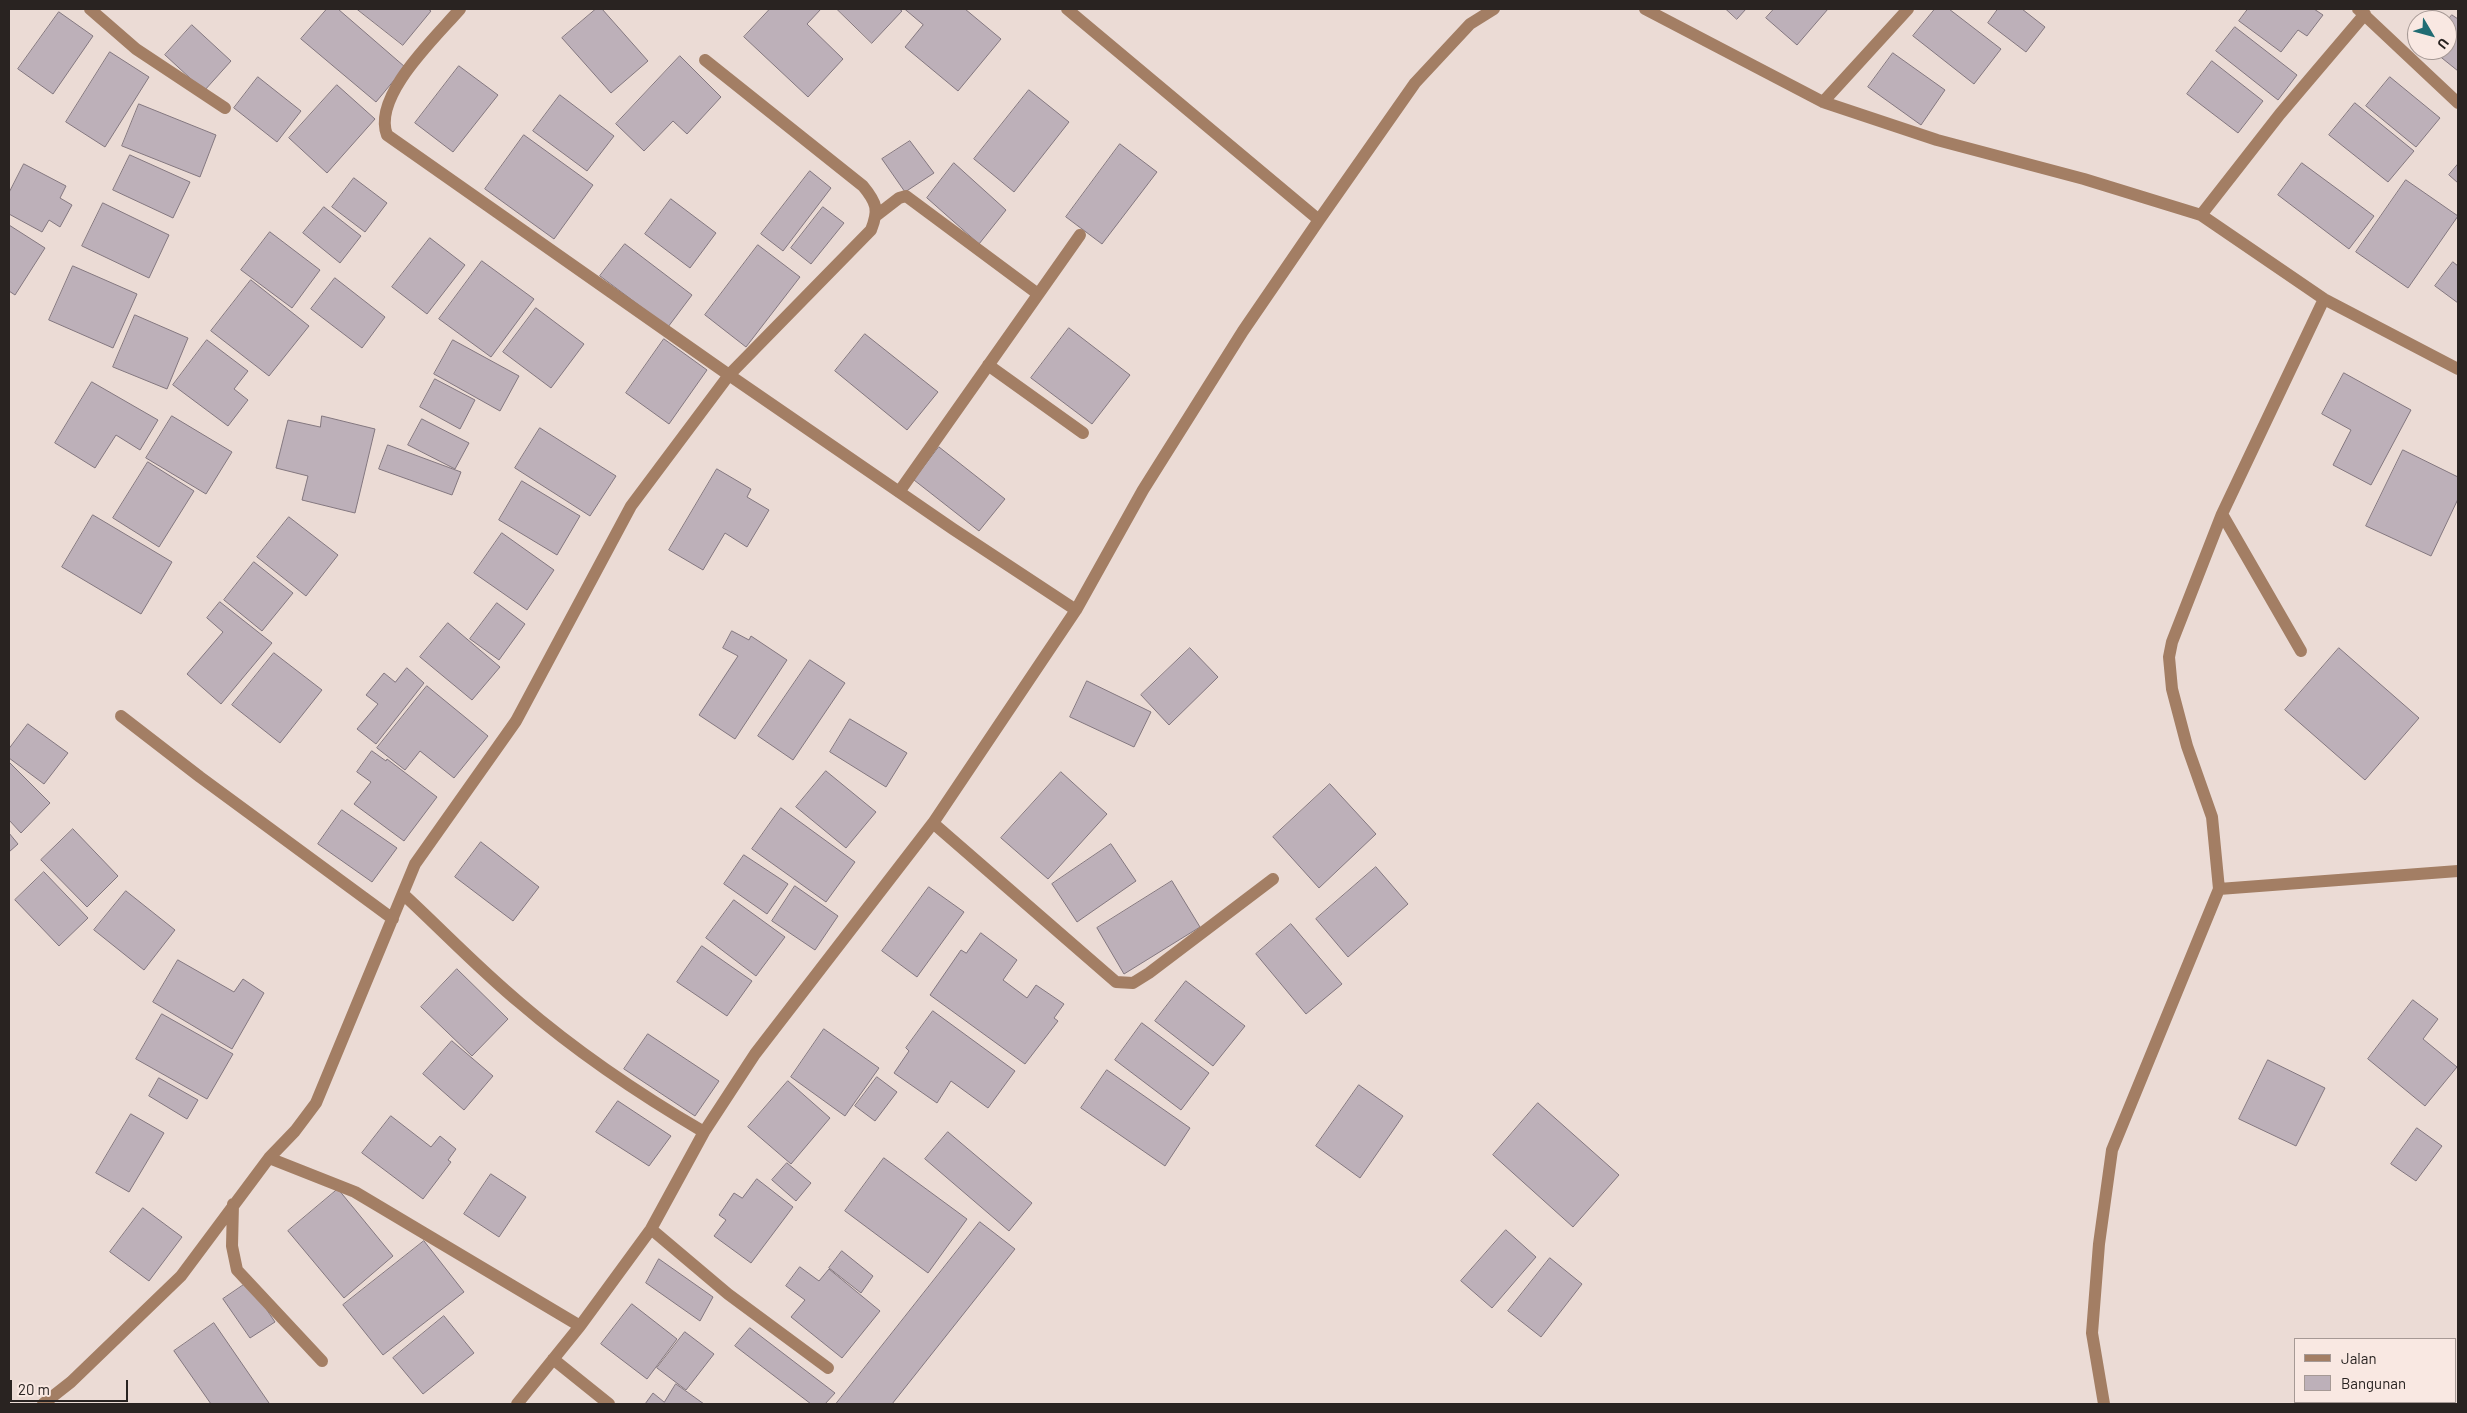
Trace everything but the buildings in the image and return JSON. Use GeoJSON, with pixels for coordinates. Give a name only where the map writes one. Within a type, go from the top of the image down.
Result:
{"type":"FeatureCollection","features":[{"type":"Feature","properties":{"kind":"street"},"geometry":{"type":"LineString","coordinates":[[90,9],[136,49],[225,108]]}},
{"type":"Feature","properties":{"kind":"street"},"geometry":{"type":"LineString","coordinates":[[460,9],[404,74],[387,104],[383,125],[387,135],[729,375],[899,492],[1076,610]]}},
{"type":"Feature","properties":{"kind":"street"},"geometry":{"type":"LineString","coordinates":[[1067,9],[1319,220]]}},
{"type":"Feature","properties":{"kind":"street"},"geometry":{"type":"LineString","coordinates":[[517,1404],[580,1326],[651,1229],[704,1132],[755,1054],[932,823],[1076,610],[1154,473],[1243,331],[1319,220],[1415,83],[1470,24],[1494,9]]}},
{"type":"Feature","properties":{"kind":"street"},"geometry":{"type":"LineString","coordinates":[[1645,9],[1823,102],[1937,140],[2084,179],[2201,215],[2324,299],[2458,369]]}},
{"type":"Feature","properties":{"kind":"street"},"geometry":{"type":"LineString","coordinates":[[1823,102],[1908,9]]}},
{"type":"Feature","properties":{"kind":"street"},"geometry":{"type":"LineString","coordinates":[[2201,215],[2361,11],[2458,103]]}},
{"type":"Feature","properties":{"kind":"street"},"geometry":{"type":"LineString","coordinates":[[704,60],[863,186],[872,197],[877,215]]}},
{"type":"Feature","properties":{"kind":"street"},"geometry":{"type":"LineString","coordinates":[[44,1404],[71,1382],[182,1276],[200,1254],[233,1204],[269,1158],[295,1131],[316,1103],[415,864],[516,721],[631,506],[729,375],[871,230],[877,215],[899,198],[906,196],[1038,294]]}},
{"type":"Feature","properties":{"kind":"street"},"geometry":{"type":"LineString","coordinates":[[899,492],[1080,235]]}},
{"type":"Feature","properties":{"kind":"street"},"geometry":{"type":"LineString","coordinates":[[2104,1404],[2092,1333],[2099,1244],[2112,1150],[2219,889],[2212,817],[2187,746],[2174,699],[2170,657],[2180,616],[2222,514],[2324,299]]}},
{"type":"Feature","properties":{"kind":"street"},"geometry":{"type":"LineString","coordinates":[[988,365],[1083,433]]}},
{"type":"Feature","properties":{"kind":"street"},"geometry":{"type":"LineString","coordinates":[[2222,514],[2301,650]]}},
{"type":"Feature","properties":{"kind":"street"},"geometry":{"type":"LineString","coordinates":[[121,716],[200,778],[393,919]]}},
{"type":"Feature","properties":{"kind":"street"},"geometry":{"type":"LineString","coordinates":[[932,823],[1116,982],[1133,983],[1149,973],[1273,879]]}},
{"type":"Feature","properties":{"kind":"street"},"geometry":{"type":"LineString","coordinates":[[2219,889],[2458,870]]}},
{"type":"Feature","properties":{"kind":"street"},"geometry":{"type":"LineString","coordinates":[[403,894],[520,1003],[588,1058],[654,1103],[704,1132]]}},
{"type":"Feature","properties":{"kind":"street"},"geometry":{"type":"LineString","coordinates":[[269,1158],[355,1192],[580,1326]]}},
{"type":"Feature","properties":{"kind":"street"},"geometry":{"type":"LineString","coordinates":[[233,1204],[232,1246],[237,1270],[322,1361]]}},
{"type":"Feature","properties":{"kind":"street"},"geometry":{"type":"LineString","coordinates":[[651,1229],[728,1294],[828,1368]]}},
{"type":"Feature","properties":{"kind":"street"},"geometry":{"type":"LineString","coordinates":[[553,1359],[609,1404]]}}]}
